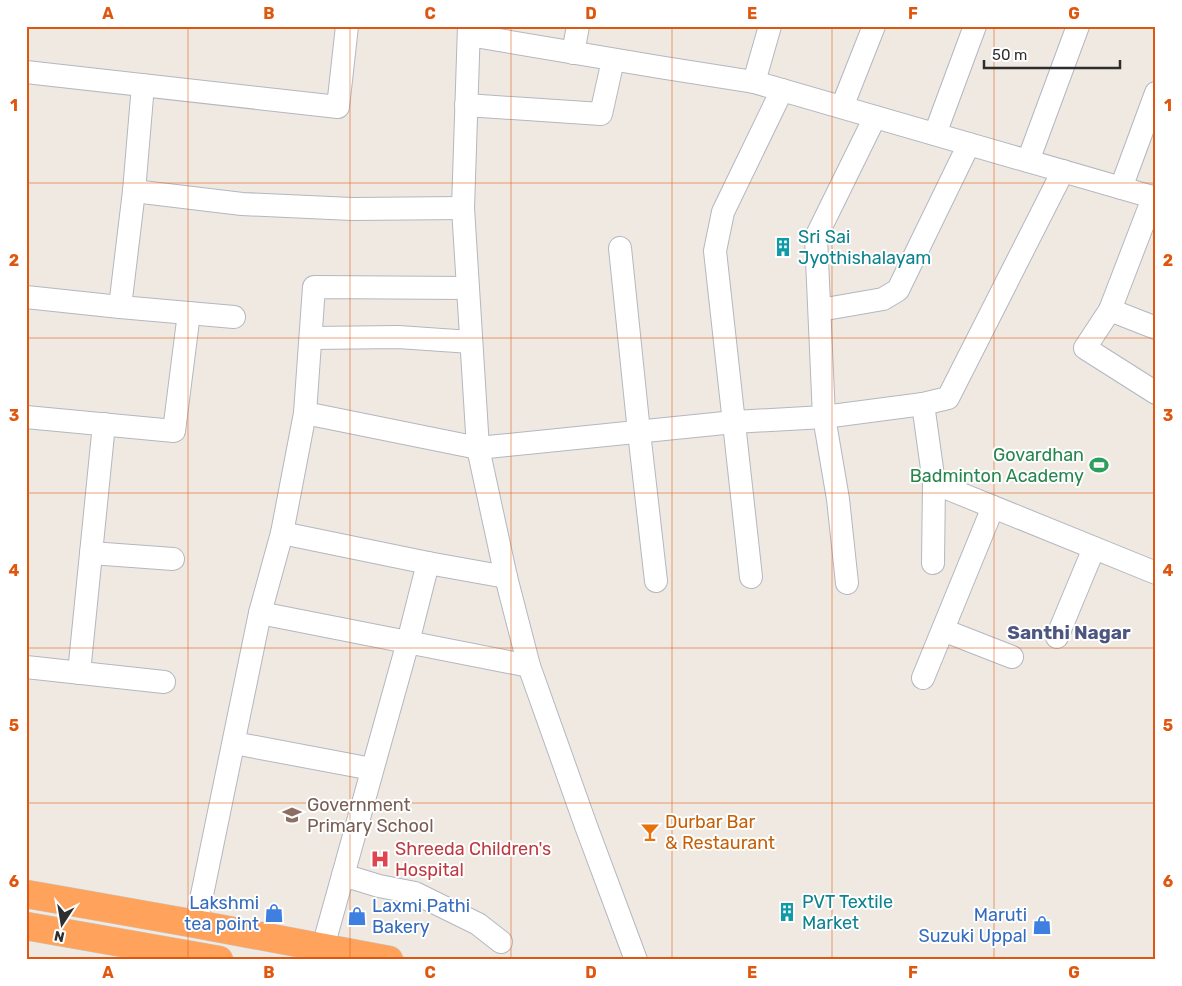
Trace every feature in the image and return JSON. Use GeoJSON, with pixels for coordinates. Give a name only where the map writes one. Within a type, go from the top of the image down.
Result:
{"type":"FeatureCollection","features":[{"type":"Feature","properties":{"kind":"highway"},"geometry":{"type":"LineString","coordinates":[[26,894],[389,960]]}},
{"type":"Feature","properties":{"kind":"highway"},"geometry":{"type":"LineString","coordinates":[[26,926],[219,960]]}},
{"type":"Feature","properties":{"kind":"street"},"geometry":{"type":"LineString","coordinates":[[26,72],[338,107],[347,26]]}},
{"type":"Feature","properties":{"kind":"street"},"geometry":{"type":"LineString","coordinates":[[573,53],[578,26]]}},
{"type":"Feature","properties":{"kind":"street"},"geometry":{"type":"LineString","coordinates":[[754,82],[770,26]]}},
{"type":"Feature","properties":{"kind":"street"},"geometry":{"type":"LineString","coordinates":[[842,107],[874,26]]}},
{"type":"Feature","properties":{"kind":"street"},"geometry":{"type":"LineString","coordinates":[[935,134],[975,26]]}},
{"type":"Feature","properties":{"kind":"street"},"geometry":{"type":"LineString","coordinates":[[1028,161],[1078,26]]}},
{"type":"Feature","properties":{"kind":"street"},"geometry":{"type":"LineString","coordinates":[[636,960],[529,666],[506,577],[478,448],[463,208],[469,31],[573,53],[754,82],[1154,198],[1110,310],[1085,348],[1156,393]]}},
{"type":"Feature","properties":{"kind":"street"},"geometry":{"type":"LineString","coordinates":[[466,106],[601,114],[614,60]]}},
{"type":"Feature","properties":{"kind":"street"},"geometry":{"type":"LineString","coordinates":[[120,307],[134,190],[143,85]]}},
{"type":"Feature","properties":{"kind":"street"},"geometry":{"type":"LineString","coordinates":[[752,577],[715,251],[723,212],[782,90]]}},
{"type":"Feature","properties":{"kind":"street"},"geometry":{"type":"LineString","coordinates":[[1121,188],[1156,92]]}},
{"type":"Feature","properties":{"kind":"street"},"geometry":{"type":"LineString","coordinates":[[847,584],[838,499],[824,417],[816,238],[875,117]]}},
{"type":"Feature","properties":{"kind":"street"},"geometry":{"type":"LineString","coordinates":[[820,310],[883,299],[898,290],[969,144]]}},
{"type":"Feature","properties":{"kind":"street"},"geometry":{"type":"LineString","coordinates":[[305,413],[478,448],[734,422],[824,417],[923,404],[948,398],[1062,171]]}},
{"type":"Feature","properties":{"kind":"street"},"geometry":{"type":"LineString","coordinates":[[134,190],[242,204],[352,209],[463,208]]}},
{"type":"Feature","properties":{"kind":"street"},"geometry":{"type":"LineString","coordinates":[[620,248],[656,581]]}},
{"type":"Feature","properties":{"kind":"street"},"geometry":{"type":"LineString","coordinates":[[196,924],[216,856],[234,743],[260,613],[282,533],[305,413],[314,287],[468,288]]}},
{"type":"Feature","properties":{"kind":"street"},"geometry":{"type":"LineString","coordinates":[[26,297],[234,317]]}},
{"type":"Feature","properties":{"kind":"street"},"geometry":{"type":"LineString","coordinates":[[1110,310],[1156,328]]}},
{"type":"Feature","properties":{"kind":"street"},"geometry":{"type":"LineString","coordinates":[[26,417],[174,432],[189,313]]}},
{"type":"Feature","properties":{"kind":"street"},"geometry":{"type":"LineString","coordinates":[[311,338],[398,337],[471,342]]}},
{"type":"Feature","properties":{"kind":"street"},"geometry":{"type":"LineString","coordinates":[[923,404],[934,483],[934,563]]}},
{"type":"Feature","properties":{"kind":"street"},"geometry":{"type":"LineString","coordinates":[[79,673],[104,424]]}},
{"type":"Feature","properties":{"kind":"street"},"geometry":{"type":"LineString","coordinates":[[934,483],[1156,573]]}},
{"type":"Feature","properties":{"kind":"street"},"geometry":{"type":"LineString","coordinates":[[923,678],[993,507]]}},
{"type":"Feature","properties":{"kind":"street"},"geometry":{"type":"LineString","coordinates":[[282,533],[506,577]]}},
{"type":"Feature","properties":{"kind":"street"},"geometry":{"type":"LineString","coordinates":[[1057,637],[1094,548]]}},
{"type":"Feature","properties":{"kind":"street"},"geometry":{"type":"LineString","coordinates":[[91,552],[174,559]]}},
{"type":"Feature","properties":{"kind":"street"},"geometry":{"type":"LineString","coordinates":[[323,947],[337,886],[408,642],[428,563]]}},
{"type":"Feature","properties":{"kind":"street"},"geometry":{"type":"LineString","coordinates":[[260,613],[529,666]]}},
{"type":"Feature","properties":{"kind":"street"},"geometry":{"type":"LineString","coordinates":[[943,630],[1012,657]]}},
{"type":"Feature","properties":{"kind":"street"},"geometry":{"type":"LineString","coordinates":[[26,667],[164,682]]}},
{"type":"Feature","properties":{"kind":"street"},"geometry":{"type":"LineString","coordinates":[[234,743],[372,769]]}},
{"type":"Feature","properties":{"kind":"street"},"geometry":{"type":"LineString","coordinates":[[337,886],[379,886],[415,893],[478,924],[501,942]]}},
{"type":"Feature","properties":{"kind":"place","name":"Sri Sai Jyothishalayam"},"geometry":{"type":"Point","coordinates":[783,247]}},
{"type":"Feature","properties":{"kind":"place","name":"Govardhan Badminton Academy"},"geometry":{"type":"Point","coordinates":[1099,465]}},
{"type":"Feature","properties":{"kind":"place","name":"Government Primary School"},"geometry":{"type":"Point","coordinates":[292,815]}},
{"type":"Feature","properties":{"kind":"place","name":"Durbar Bar & Restaurant"},"geometry":{"type":"Point","coordinates":[650,832]}},
{"type":"Feature","properties":{"kind":"place","name":"Shreeda Children's Hospital"},"geometry":{"type":"Point","coordinates":[380,859]}},
{"type":"Feature","properties":{"kind":"place","name":"PVT Textile Market"},"geometry":{"type":"Point","coordinates":[787,912]}},
{"type":"Feature","properties":{"kind":"place","name":"Lakshmi tea point"},"geometry":{"type":"Point","coordinates":[274,913]}},
{"type":"Feature","properties":{"kind":"place","name":"Laxmi Pathi Bakery"},"geometry":{"type":"Point","coordinates":[357,916]}},
{"type":"Feature","properties":{"kind":"place","name":"Maruti Suzuki Uppal"},"geometry":{"type":"Point","coordinates":[1042,925]}},
{"type":"Feature","properties":{"kind":"district","name":"Santhi Nagar"},"geometry":{"type":"Point","coordinates":[1069,632]}}]}
